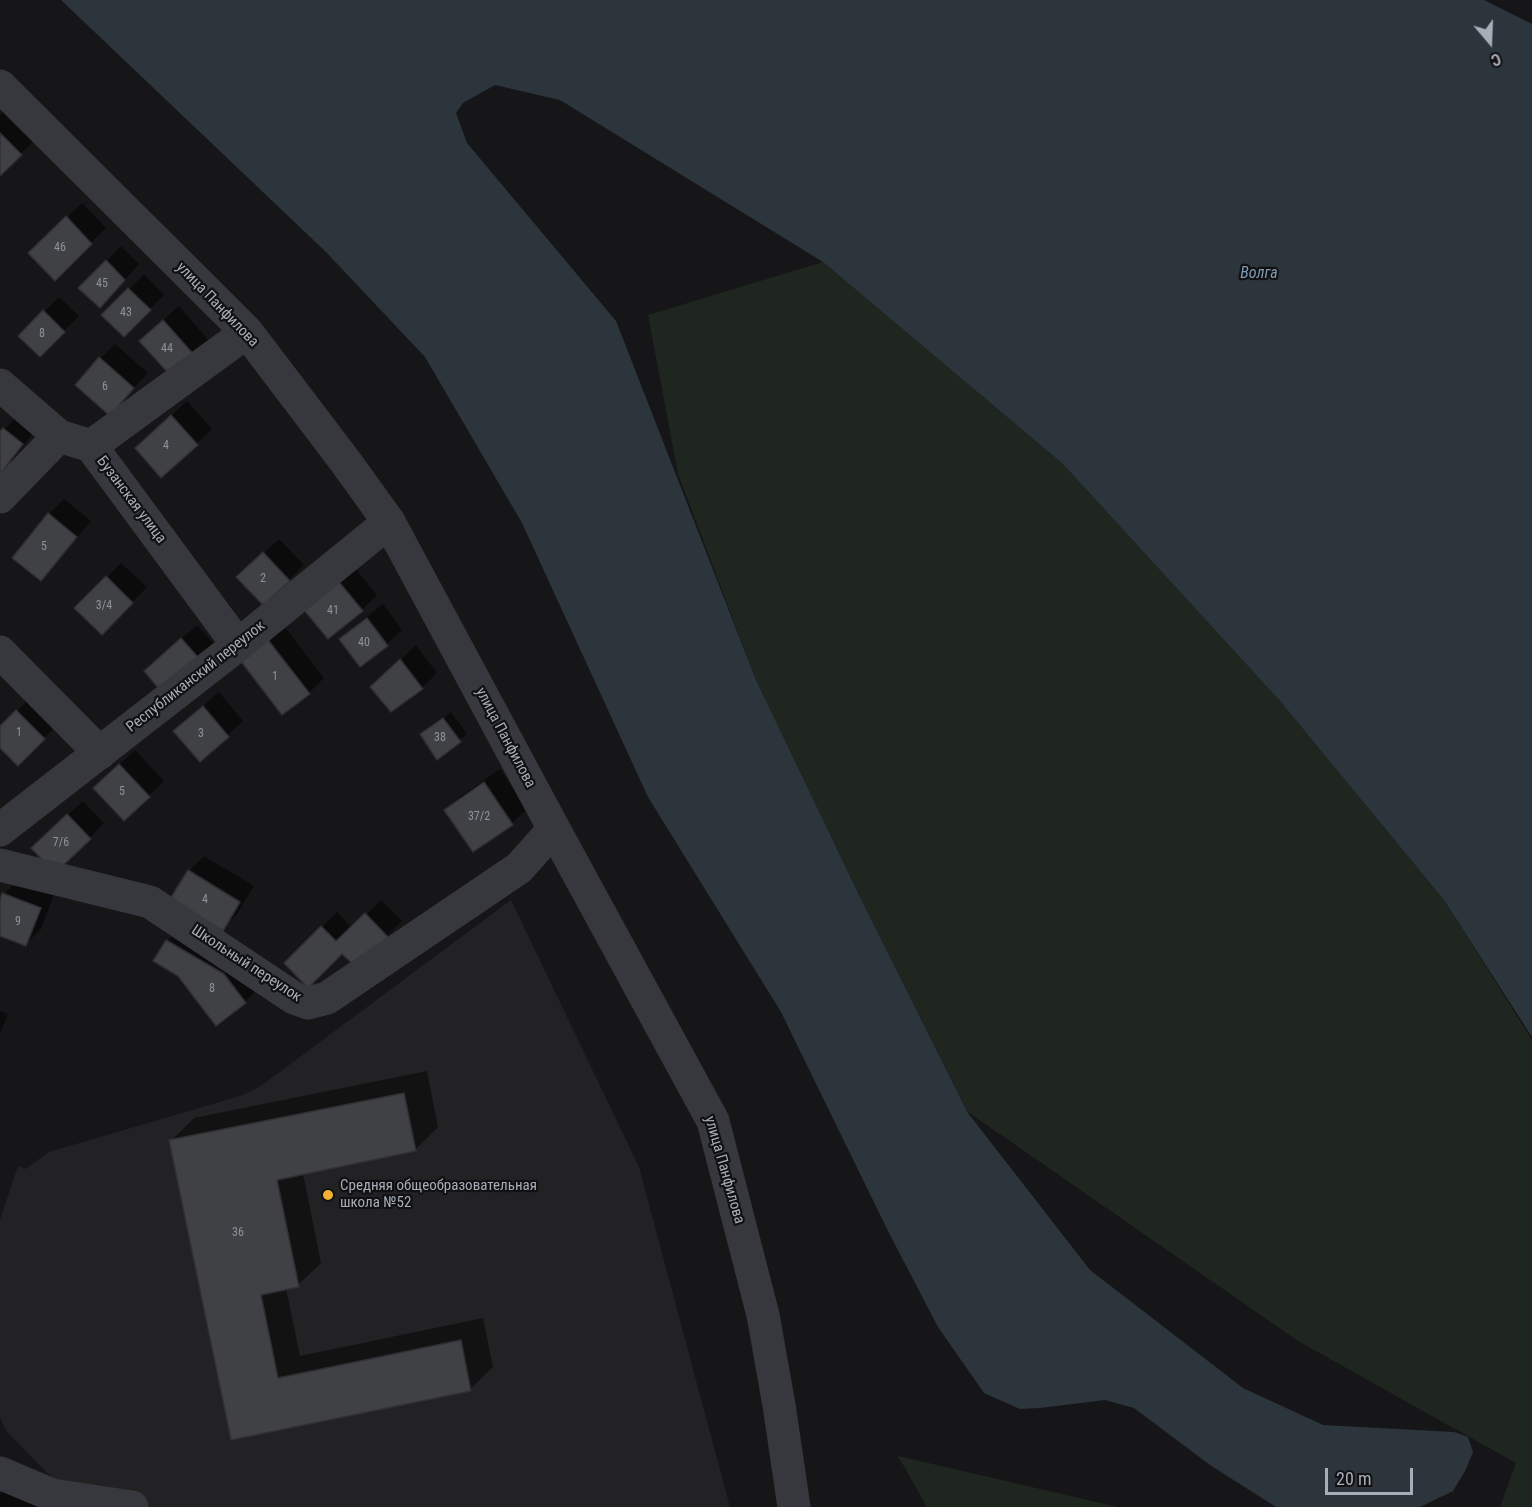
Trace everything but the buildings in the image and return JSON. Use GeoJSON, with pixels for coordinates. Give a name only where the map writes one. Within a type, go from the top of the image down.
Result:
{"type":"FeatureCollection","features":[{"type":"Feature","properties":{"kind":"street","name":"улица Панфилова"},"geometry":{"type":"LineString","coordinates":[[0,86],[247,332],[389,522],[713,1121],[763,1315],[794,1507]]}},
{"type":"Feature","properties":{"kind":"street"},"geometry":{"type":"LineString","coordinates":[[91,446],[247,332]]}},
{"type":"Feature","properties":{"kind":"street","name":"Бузанская улица"},"geometry":{"type":"LineString","coordinates":[[0,385],[59,436],[91,446],[238,645]]}},
{"type":"Feature","properties":{"kind":"street"},"geometry":{"type":"LineString","coordinates":[[0,497],[59,436]]}},
{"type":"Feature","properties":{"kind":"street","name":"Республиканский переулок"},"geometry":{"type":"LineString","coordinates":[[0,830],[238,645],[389,522]]}},
{"type":"Feature","properties":{"kind":"street"},"geometry":{"type":"LineString","coordinates":[[0,652],[23,678],[100,753]]}},
{"type":"Feature","properties":{"kind":"street","name":"Школьный переулок"},"geometry":{"type":"LineString","coordinates":[[0,865],[150,903],[294,998],[308,1003],[327,998],[519,868],[554,830]]}},
{"type":"Feature","properties":{"kind":"street"},"geometry":{"type":"LineString","coordinates":[[0,1473],[51,1501],[132,1507]]}},
{"type":"Feature","properties":{"kind":"shaded area"},"geometry":{"type":"Polygon","coordinates":[[[823,262],[1063,464],[1280,701],[1444,900],[1532,1040],[1532,1507],[1500,1507],[1516,1463],[1298,1341],[968,1112],[860,897],[756,680],[678,474],[648,315],[823,262]]]}},
{"type":"Feature","properties":{"kind":"shaded area","name":"Средняя общеобразовательная школа №52"},"geometry":{"type":"Polygon","coordinates":[[[511,900],[639,1167],[730,1507],[81,1507],[6,1431],[0,1417],[0,1220],[18,1166],[25,1169],[49,1152],[240,1096],[258,1088],[511,900]]]}},
{"type":"Feature","properties":{"kind":"shaded area"},"geometry":{"type":"Polygon","coordinates":[[[898,1456],[1118,1507],[927,1507],[898,1456]]]}},
{"type":"Feature","properties":{"kind":"water","name":"Волга"},"geometry":{"type":"Polygon","coordinates":[[[61,0],[1484,0],[1532,24],[1532,1037],[1444,900],[1280,701],[1063,464],[823,262],[560,100],[495,85],[463,103],[456,113],[467,143],[616,321],[756,680],[860,897],[968,1113],[1090,1270],[1243,1388],[1323,1425],[1454,1432],[1468,1437],[1473,1452],[1453,1491],[1420,1507],[1276,1507],[1210,1465],[1134,1408],[1105,1400],[1020,1409],[984,1393],[938,1327],[889,1233],[781,1012],[648,797],[522,523],[425,357],[326,252],[61,0]]]}},
{"type":"Feature","properties":{"kind":"place","name":"Средняя общеобразовательная школа №52"},"geometry":{"type":"Point","coordinates":[328,1195]}}]}
